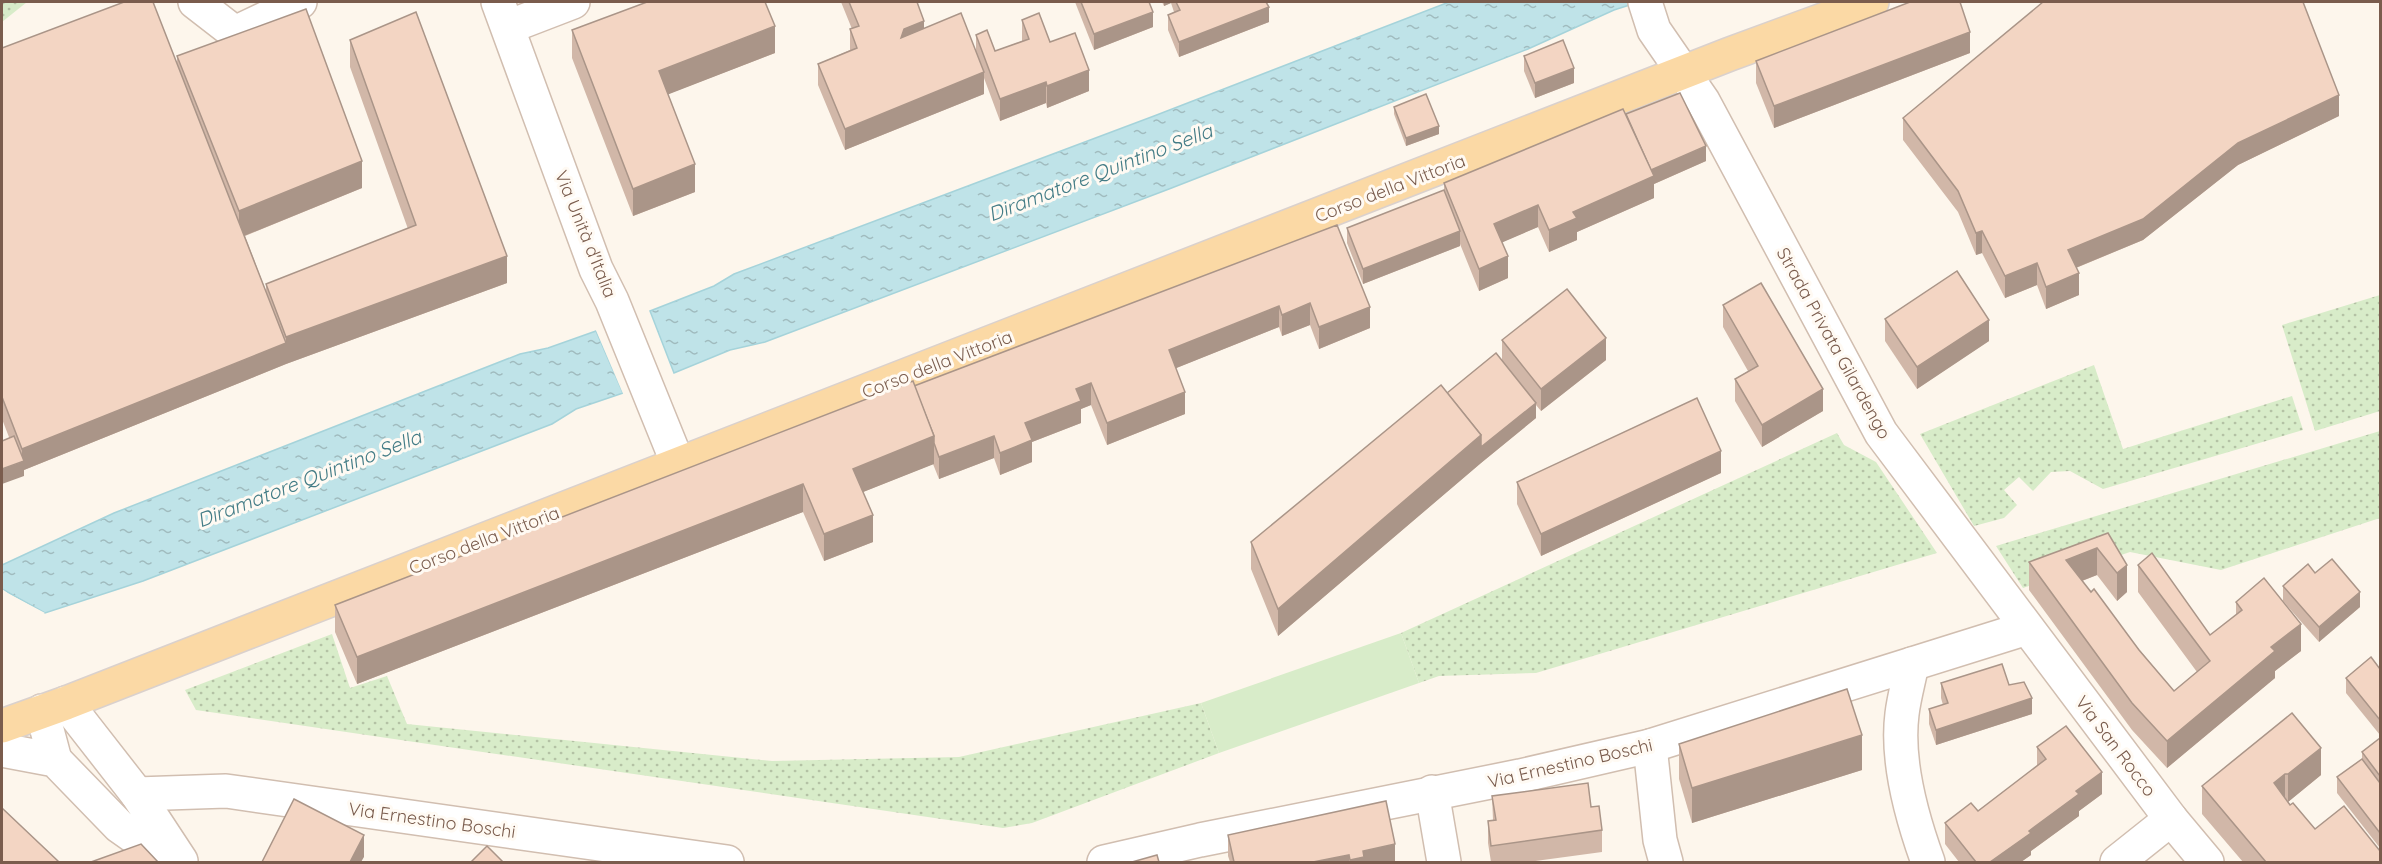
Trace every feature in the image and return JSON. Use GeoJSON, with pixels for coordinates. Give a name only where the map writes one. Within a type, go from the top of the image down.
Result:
{"type":"FeatureCollection","features":[{"type":"Feature","properties":{"kind":"main road","name":"Corso della Vittoria"},"geometry":{"type":"LineString","coordinates":[[2,726],[1684,74],[1730,54],[1872,2]]}},
{"type":"Feature","properties":{"kind":"street"},"geometry":{"type":"LineString","coordinates":[[195,2],[235,33],[300,2]]}},
{"type":"Feature","properties":{"kind":"street"},"geometry":{"type":"LineString","coordinates":[[503,14],[573,2]]}},
{"type":"Feature","properties":{"kind":"street","name":"Strada Privata Gilardengo"},"geometry":{"type":"LineString","coordinates":[[1645,2],[1654,30],[1703,101],[1881,433],[2027,628]]}},
{"type":"Feature","properties":{"kind":"street","name":"Via Unità d'Italia"},"geometry":{"type":"LineString","coordinates":[[503,14],[596,269],[617,313],[678,464]]}},
{"type":"Feature","properties":{"kind":"street","name":"Via Ernestino Boschi"},"geometry":{"type":"LineString","coordinates":[[1104,862],[1202,851],[1432,792],[1520,776],[1650,746],[2027,628]]}},
{"type":"Feature","properties":{"kind":"street","name":"Via San Rocco"},"geometry":{"type":"LineString","coordinates":[[2027,628],[2171,819],[2207,862]]}},
{"type":"Feature","properties":{"kind":"street"},"geometry":{"type":"LineString","coordinates":[[1912,664],[1902,715],[1902,751],[1913,821],[1928,862]]}},
{"type":"Feature","properties":{"kind":"street"},"geometry":{"type":"LineString","coordinates":[[54,707],[55,760]]}},
{"type":"Feature","properties":{"kind":"street"},"geometry":{"type":"LineString","coordinates":[[54,707],[137,794],[182,862]]}},
{"type":"Feature","properties":{"kind":"street"},"geometry":{"type":"LineString","coordinates":[[1650,746],[1660,840],[1666,862]]}},
{"type":"Feature","properties":{"kind":"street"},"geometry":{"type":"LineString","coordinates":[[2,750],[55,760],[120,826],[170,862]]}},
{"type":"Feature","properties":{"kind":"street","name":"Via Ernestino Boschi"},"geometry":{"type":"LineString","coordinates":[[137,794],[226,791],[636,856],[727,862]]}},
{"type":"Feature","properties":{"kind":"street"},"geometry":{"type":"LineString","coordinates":[[1432,792],[1444,862]]}},
{"type":"Feature","properties":{"kind":"street"},"geometry":{"type":"LineString","coordinates":[[2117,862],[2171,819]]}},
{"type":"Feature","properties":{"kind":"green space"},"geometry":{"type":"Polygon","coordinates":[[[2,2],[27,2],[2,22],[2,2]]]}},
{"type":"Feature","properties":{"kind":"green space"},"geometry":{"type":"Polygon","coordinates":[[[2380,295],[2380,411],[2315,431],[2282,325],[2380,295]]]}},
{"type":"Feature","properties":{"kind":"green space"},"geometry":{"type":"Polygon","coordinates":[[[2094,365],[2123,449],[2292,396],[2303,430],[2103,489],[2070,471],[2051,472],[2033,491],[2019,477],[2004,490],[2017,505],[2004,518],[1974,526],[1920,434],[2094,365]]]}},
{"type":"Feature","properties":{"kind":"green space"},"geometry":{"type":"Polygon","coordinates":[[[2380,431],[2380,518],[2221,570],[2130,552],[2023,588],[1996,546],[2380,431]]]}},
{"type":"Feature","properties":{"kind":"green space"},"geometry":{"type":"Polygon","coordinates":[[[1837,433],[1844,445],[1876,462],[1937,553],[1536,673],[1439,676],[1419,683],[1401,633],[1837,433]]]}},
{"type":"Feature","properties":{"kind":"green space"},"geometry":{"type":"Polygon","coordinates":[[[1401,633],[1419,683],[1219,753],[1201,703],[1401,633]]]}},
{"type":"Feature","properties":{"kind":"green space"},"geometry":{"type":"Polygon","coordinates":[[[332,634],[350,688],[387,676],[407,724],[772,761],[959,757],[1201,703],[1219,753],[1032,823],[1003,828],[196,710],[185,690],[332,634]]]}},
{"type":"Feature","properties":{"kind":"water","name":"Diramatore Quintino Sella"},"geometry":{"type":"Polygon","coordinates":[[[1449,2],[1639,2],[1614,10],[1528,49],[1169,189],[765,342],[730,350],[674,373],[650,311],[714,286],[734,274],[1449,2]]]}},
{"type":"Feature","properties":{"kind":"water","name":"Diramatore Quintino Sella"},"geometry":{"type":"Polygon","coordinates":[[[596,331],[623,393],[576,409],[552,424],[143,581],[45,613],[2,589],[2,565],[114,513],[520,354],[548,348],[596,331]]]}},
{"type":"Feature","properties":{"kind":"pier"},"geometry":{"type":"Polygon","coordinates":[[[595,328],[598,329],[613,362],[625,392],[624,396],[595,328]]]}},
{"type":"Feature","properties":{"kind":"pier"},"geometry":{"type":"Polygon","coordinates":[[[2,589],[45,613],[41,614],[2,593],[2,589]]]}},
{"type":"Feature","properties":{"kind":"building"},"geometry":{"type":"Polygon","coordinates":[[[124,2],[153,2],[286,343],[22,449],[2,397],[2,48],[124,2]]]}},
{"type":"Feature","properties":{"kind":"building"},"geometry":{"type":"Polygon","coordinates":[[[647,2],[765,2],[775,26],[659,71],[695,164],[633,189],[572,30],[647,2]]]}},
{"type":"Feature","properties":{"kind":"building"},"geometry":{"type":"Polygon","coordinates":[[[849,2],[917,2],[924,21],[904,29],[901,38],[961,13],[984,72],[845,129],[818,64],[857,48],[850,29],[859,26],[849,2]]]}},
{"type":"Feature","properties":{"kind":"building"},"geometry":{"type":"Polygon","coordinates":[[[1081,2],[1149,2],[1153,12],[1094,34],[1081,2]]]}},
{"type":"Feature","properties":{"kind":"building"},"geometry":{"type":"Polygon","coordinates":[[[1176,2],[1266,2],[1269,7],[1179,42],[1168,15],[1180,10],[1176,2]]]}},
{"type":"Feature","properties":{"kind":"building"},"geometry":{"type":"Polygon","coordinates":[[[1910,2],[1960,2],[1970,32],[1774,106],[1756,61],[1910,2]]]}},
{"type":"Feature","properties":{"kind":"building"},"geometry":{"type":"Polygon","coordinates":[[[2043,2],[2303,2],[2339,95],[2238,143],[2143,219],[2068,250],[2079,273],[2046,287],[2037,263],[2005,276],[1982,231],[1976,233],[1958,191],[1903,118],[2043,2]]]}},
{"type":"Feature","properties":{"kind":"building"},"geometry":{"type":"Polygon","coordinates":[[[306,9],[362,161],[239,211],[177,56],[306,9]]]}},
{"type":"Feature","properties":{"kind":"building"},"geometry":{"type":"Polygon","coordinates":[[[416,12],[507,256],[286,337],[266,284],[416,225],[350,40],[416,12]]]}},
{"type":"Feature","properties":{"kind":"building"},"geometry":{"type":"Polygon","coordinates":[[[1039,13],[1050,42],[1075,33],[1089,70],[1047,86],[1046,82],[1000,99],[976,35],[987,30],[995,51],[1029,39],[1022,20],[1039,13]]]}},
{"type":"Feature","properties":{"kind":"building"},"geometry":{"type":"Polygon","coordinates":[[[1563,40],[1574,68],[1535,83],[1524,56],[1563,40]]]}},
{"type":"Feature","properties":{"kind":"building"},"geometry":{"type":"Polygon","coordinates":[[[1680,93],[1706,146],[1651,170],[1626,114],[1680,93]]]}},
{"type":"Feature","properties":{"kind":"building"},"geometry":{"type":"Polygon","coordinates":[[[1426,94],[1439,126],[1406,138],[1394,107],[1426,94]]]}},
{"type":"Feature","properties":{"kind":"building"},"geometry":{"type":"Polygon","coordinates":[[[1623,109],[1654,176],[1573,212],[1577,218],[1549,230],[1538,205],[1494,224],[1508,256],[1479,269],[1444,183],[1623,109]]]}},
{"type":"Feature","properties":{"kind":"building"},"geometry":{"type":"Polygon","coordinates":[[[1444,190],[1460,231],[1363,269],[1347,228],[1444,190]]]}},
{"type":"Feature","properties":{"kind":"building"},"geometry":{"type":"Polygon","coordinates":[[[1337,225],[1370,307],[1319,327],[1310,303],[1282,315],[1279,306],[1169,350],[1185,392],[1107,423],[1091,383],[1076,389],[1081,401],[1025,423],[1032,440],[1000,453],[994,436],[939,457],[934,436],[914,386],[1337,225]]]}},
{"type":"Feature","properties":{"kind":"building"},"geometry":{"type":"Polygon","coordinates":[[[1957,271],[1989,320],[1917,367],[1885,319],[1957,271]]]}},
{"type":"Feature","properties":{"kind":"building"},"geometry":{"type":"Polygon","coordinates":[[[1761,283],[1823,389],[1762,425],[1735,379],[1758,366],[1723,305],[1761,283]]]}},
{"type":"Feature","properties":{"kind":"building"},"geometry":{"type":"Polygon","coordinates":[[[1567,289],[1606,338],[1541,389],[1502,340],[1567,289]]]}},
{"type":"Feature","properties":{"kind":"building"},"geometry":{"type":"Polygon","coordinates":[[[1496,353],[1536,403],[1481,447],[1481,435],[1447,393],[1496,353]]]}},
{"type":"Feature","properties":{"kind":"building"},"geometry":{"type":"Polygon","coordinates":[[[913,381],[934,436],[853,469],[873,515],[824,534],[803,484],[357,657],[335,605],[913,381]]]}},
{"type":"Feature","properties":{"kind":"building"},"geometry":{"type":"Polygon","coordinates":[[[1441,385],[1481,435],[1278,609],[1251,542],[1441,385]]]}},
{"type":"Feature","properties":{"kind":"building"},"geometry":{"type":"Polygon","coordinates":[[[1697,398],[1721,451],[1541,534],[1517,482],[1697,398]]]}},
{"type":"Feature","properties":{"kind":"building"},"geometry":{"type":"Polygon","coordinates":[[[14,436],[24,461],[2,469],[2,441],[14,436]]]}},
{"type":"Feature","properties":{"kind":"building"},"geometry":{"type":"Polygon","coordinates":[[[2108,533],[2127,565],[2117,573],[2097,548],[2066,560],[2091,592],[2094,589],[2139,650],[2174,691],[2210,661],[2138,565],[2152,553],[2210,635],[2242,610],[2236,602],[2264,578],[2301,624],[2271,647],[2275,651],[2167,741],[2132,703],[2029,562],[2108,533]]]}},
{"type":"Feature","properties":{"kind":"building"},"geometry":{"type":"Polygon","coordinates":[[[2332,559],[2360,592],[2319,627],[2283,586],[2308,564],[2315,573],[2332,559]]]}},
{"type":"Feature","properties":{"kind":"building"},"geometry":{"type":"Polygon","coordinates":[[[2371,657],[2380,669],[2380,720],[2346,678],[2371,657]]]}},
{"type":"Feature","properties":{"kind":"building"},"geometry":{"type":"Polygon","coordinates":[[[2002,664],[2009,685],[2024,682],[2032,698],[1936,730],[1929,709],[1948,703],[1941,683],[2002,664]]]}},
{"type":"Feature","properties":{"kind":"building"},"geometry":{"type":"Polygon","coordinates":[[[1847,689],[1862,735],[1692,788],[1679,744],[1847,689]]]}},
{"type":"Feature","properties":{"kind":"building"},"geometry":{"type":"Polygon","coordinates":[[[2292,713],[2321,748],[2274,783],[2290,805],[2293,803],[2315,829],[2344,806],[2380,851],[2380,862],[2266,862],[2202,786],[2292,713]]]}},
{"type":"Feature","properties":{"kind":"building"},"geometry":{"type":"Polygon","coordinates":[[[2066,726],[2102,772],[2076,791],[2079,794],[2029,831],[2031,833],[1990,862],[1976,862],[1945,823],[1971,803],[1978,811],[2046,759],[2037,747],[2066,726]]]}},
{"type":"Feature","properties":{"kind":"building"},"geometry":{"type":"Polygon","coordinates":[[[2380,738],[2380,776],[2362,752],[2380,738]]]}},
{"type":"Feature","properties":{"kind":"building"},"geometry":{"type":"Polygon","coordinates":[[[2362,759],[2380,783],[2380,833],[2337,777],[2362,759]]]}},
{"type":"Feature","properties":{"kind":"building"},"geometry":{"type":"Polygon","coordinates":[[[1588,783],[1591,807],[1599,806],[1602,830],[1491,846],[1488,821],[1496,820],[1492,796],[1588,783]]]}},
{"type":"Feature","properties":{"kind":"building"},"geometry":{"type":"Polygon","coordinates":[[[294,799],[364,835],[350,862],[262,862],[294,799]]]}},
{"type":"Feature","properties":{"kind":"building"},"geometry":{"type":"Polygon","coordinates":[[[1386,801],[1395,844],[1363,851],[1364,857],[1350,860],[1349,855],[1313,862],[1234,862],[1228,835],[1386,801]]]}},
{"type":"Feature","properties":{"kind":"building"},"geometry":{"type":"Polygon","coordinates":[[[2,808],[59,862],[2,862],[2,808]]]}},
{"type":"Feature","properties":{"kind":"building"},"geometry":{"type":"Polygon","coordinates":[[[141,844],[158,862],[91,862],[141,844]]]}},
{"type":"Feature","properties":{"kind":"building"},"geometry":{"type":"Polygon","coordinates":[[[487,846],[503,862],[471,862],[487,846]]]}},
{"type":"Feature","properties":{"kind":"building"},"geometry":{"type":"Polygon","coordinates":[[[1157,855],[1159,862],[1132,862],[1157,855]]]}}]}
